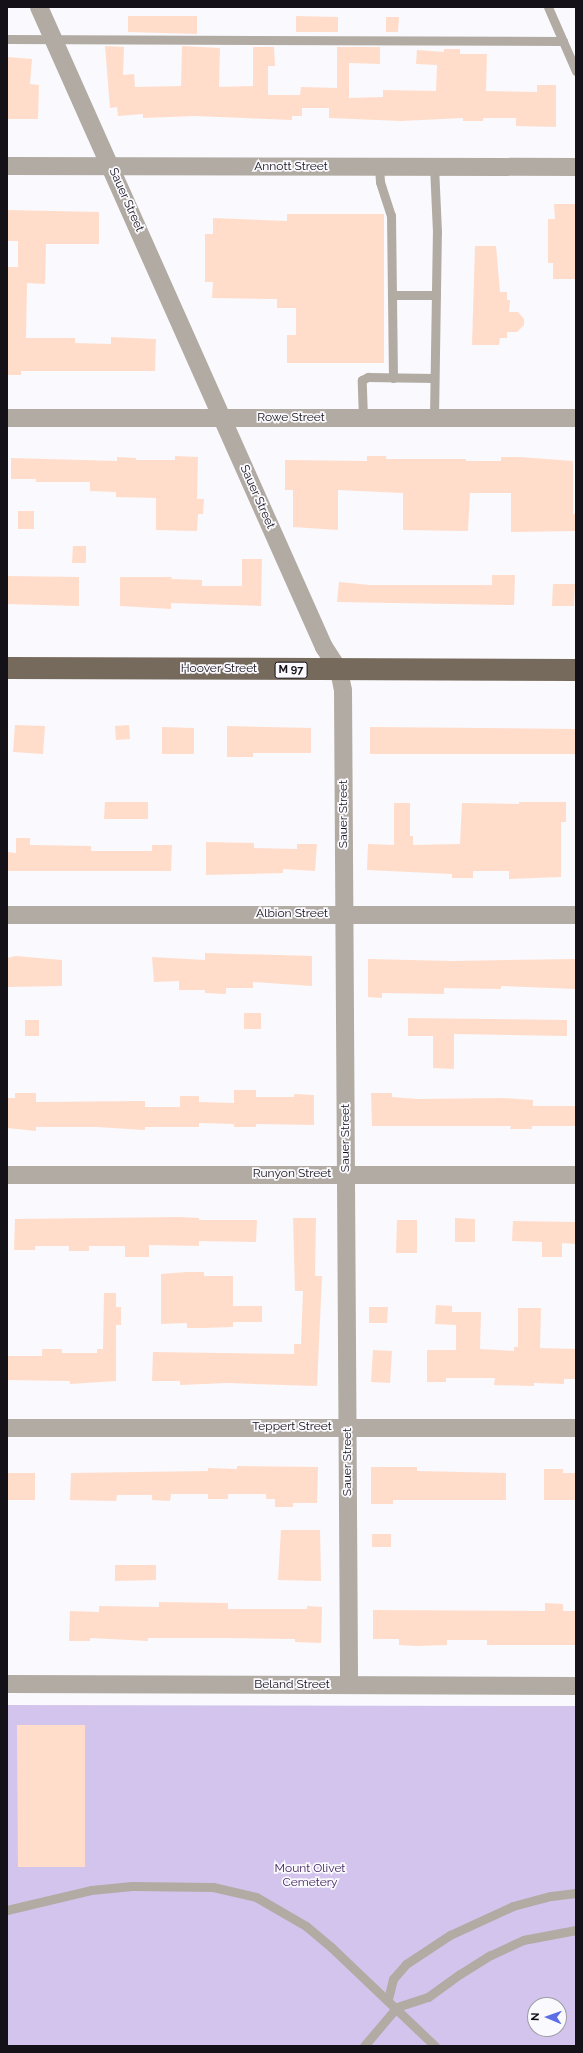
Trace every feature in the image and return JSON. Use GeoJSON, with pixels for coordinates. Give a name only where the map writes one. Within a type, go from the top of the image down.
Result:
{"type":"FeatureCollection","features":[{"type":"Feature","properties":{"kind":"main road","name":"Hoover Street"},"geometry":{"type":"LineString","coordinates":[[7,668],[576,670]]}},
{"type":"Feature","properties":{"kind":"street","name":"Sauer Street"},"geometry":{"type":"LineString","coordinates":[[39,7],[324,647],[338,670],[343,690],[349,1686]]}},
{"type":"Feature","properties":{"kind":"street","name":"Annott Street"},"geometry":{"type":"LineString","coordinates":[[7,166],[576,167]]}},
{"type":"Feature","properties":{"kind":"street","name":"Rowe Street"},"geometry":{"type":"LineString","coordinates":[[7,418],[576,418]]}},
{"type":"Feature","properties":{"kind":"street","name":"Albion Street"},"geometry":{"type":"LineString","coordinates":[[7,915],[576,915]]}},
{"type":"Feature","properties":{"kind":"street","name":"Runyon Street"},"geometry":{"type":"LineString","coordinates":[[7,1175],[576,1175]]}},
{"type":"Feature","properties":{"kind":"street","name":"Teppert Street"},"geometry":{"type":"LineString","coordinates":[[7,1428],[576,1428]]}},
{"type":"Feature","properties":{"kind":"street","name":"Beland Street"},"geometry":{"type":"LineString","coordinates":[[7,1684],[576,1686]]}},
{"type":"Feature","properties":{"kind":"lane"},"geometry":{"type":"LineString","coordinates":[[548,7],[576,71]]}},
{"type":"Feature","properties":{"kind":"lane"},"geometry":{"type":"LineString","coordinates":[[7,39],[563,41]]}},
{"type":"Feature","properties":{"kind":"lane"},"geometry":{"type":"LineString","coordinates":[[379,167],[380,182],[391,216],[393,378]]}},
{"type":"Feature","properties":{"kind":"lane"},"geometry":{"type":"LineString","coordinates":[[434,167],[437,232],[434,418]]}},
{"type":"Feature","properties":{"kind":"lane"},"geometry":{"type":"LineString","coordinates":[[392,295],[436,295]]}},
{"type":"Feature","properties":{"kind":"lane"},"geometry":{"type":"LineString","coordinates":[[363,418],[362,380],[368,377],[434,378]]}},
{"type":"Feature","properties":{"kind":"lane"},"geometry":{"type":"LineString","coordinates":[[7,1910],[91,1890],[132,1886],[165,1885],[236,1891],[256,1897],[306,1926],[397,2007],[435,2046]]}},
{"type":"Feature","properties":{"kind":"lane"},"geometry":{"type":"LineString","coordinates":[[388,1999],[393,1979],[406,1964],[450,1935],[513,1906],[551,1896],[576,1893]]}},
{"type":"Feature","properties":{"kind":"lane"},"geometry":{"type":"LineString","coordinates":[[364,2046],[397,2007],[428,1997],[460,1974],[523,1940],[576,1930]]}},
{"type":"Feature","properties":{"kind":"green space","name":"Mount Olivet Cemetery"},"geometry":{"type":"Polygon","coordinates":[[[7,1705],[576,1706],[576,2046],[7,2046],[7,1705]]]}},
{"type":"Feature","properties":{"kind":"building"},"geometry":{"type":"Polygon","coordinates":[[[128,16],[197,16],[197,34],[128,32],[128,16]]]}},
{"type":"Feature","properties":{"kind":"building"},"geometry":{"type":"Polygon","coordinates":[[[296,16],[338,17],[338,32],[296,32],[296,16]]]}},
{"type":"Feature","properties":{"kind":"building"},"geometry":{"type":"Polygon","coordinates":[[[386,17],[399,17],[398,32],[386,32],[386,17]]]}},
{"type":"Feature","properties":{"kind":"building"},"geometry":{"type":"Polygon","coordinates":[[[105,46],[124,47],[123,75],[134,74],[135,87],[181,86],[182,46],[220,48],[219,87],[253,86],[253,47],[274,47],[275,66],[268,66],[268,95],[300,95],[301,87],[337,88],[337,47],[380,47],[380,64],[349,63],[349,98],[383,97],[383,90],[436,91],[437,65],[416,64],[417,50],[444,52],[444,49],[460,49],[460,54],[487,54],[486,91],[537,92],[537,85],[556,85],[556,127],[516,126],[516,118],[483,118],[483,121],[463,121],[463,118],[401,121],[329,118],[329,108],[302,108],[302,116],[292,116],[292,120],[195,116],[143,118],[143,114],[118,116],[117,107],[110,108],[105,46]]]}},
{"type":"Feature","properties":{"kind":"building"},"geometry":{"type":"Polygon","coordinates":[[[7,57],[32,59],[30,84],[39,85],[38,119],[7,119],[7,57]]]}},
{"type":"Feature","properties":{"kind":"building"},"geometry":{"type":"Polygon","coordinates":[[[554,204],[576,204],[576,279],[553,279],[553,263],[548,263],[548,219],[555,219],[554,204]]]}},
{"type":"Feature","properties":{"kind":"building"},"geometry":{"type":"Polygon","coordinates":[[[7,210],[99,212],[99,244],[46,244],[45,284],[27,283],[26,338],[75,338],[75,343],[111,344],[111,337],[156,339],[155,371],[21,371],[21,375],[7,375],[7,267],[18,267],[18,241],[7,241],[7,210]]]}},
{"type":"Feature","properties":{"kind":"building"},"geometry":{"type":"Polygon","coordinates":[[[287,214],[384,214],[384,363],[287,363],[287,335],[296,335],[296,308],[277,308],[277,299],[212,298],[213,282],[205,282],[205,234],[213,234],[213,218],[287,221],[287,214]]]}},
{"type":"Feature","properties":{"kind":"building"},"geometry":{"type":"Polygon","coordinates":[[[475,246],[496,246],[500,292],[507,292],[507,300],[510,300],[509,312],[518,312],[524,319],[524,325],[517,332],[507,332],[507,338],[500,338],[499,345],[472,345],[475,246]]]}},
{"type":"Feature","properties":{"kind":"building"},"geometry":{"type":"Polygon","coordinates":[[[175,456],[198,457],[197,499],[204,499],[203,514],[198,514],[197,531],[156,530],[156,498],[116,497],[116,492],[90,491],[90,482],[36,482],[36,479],[11,479],[11,458],[117,461],[117,457],[136,458],[136,460],[175,460],[175,456]]]}},
{"type":"Feature","properties":{"kind":"building"},"geometry":{"type":"Polygon","coordinates":[[[367,456],[386,456],[386,459],[466,459],[466,461],[501,461],[501,457],[520,457],[573,461],[573,514],[576,514],[576,531],[511,532],[511,493],[470,493],[468,531],[403,530],[403,493],[338,490],[338,530],[293,527],[293,490],[285,490],[285,460],[367,461],[367,456]]]}},
{"type":"Feature","properties":{"kind":"building"},"geometry":{"type":"Polygon","coordinates":[[[18,511],[34,511],[34,529],[18,529],[18,511]]]}},
{"type":"Feature","properties":{"kind":"building"},"geometry":{"type":"Polygon","coordinates":[[[73,546],[86,546],[86,563],[72,563],[73,546]]]}},
{"type":"Feature","properties":{"kind":"building"},"geometry":{"type":"Polygon","coordinates":[[[242,559],[262,559],[261,606],[171,603],[171,609],[120,606],[120,577],[172,577],[171,579],[202,580],[202,586],[242,586],[242,559]]]}},
{"type":"Feature","properties":{"kind":"building"},"geometry":{"type":"Polygon","coordinates":[[[492,575],[515,575],[514,605],[337,602],[339,582],[370,585],[492,585],[492,575]]]}},
{"type":"Feature","properties":{"kind":"building"},"geometry":{"type":"Polygon","coordinates":[[[7,576],[79,577],[79,606],[7,604],[7,576]]]}},
{"type":"Feature","properties":{"kind":"building"},"geometry":{"type":"Polygon","coordinates":[[[553,584],[575,584],[574,606],[552,606],[553,584]]]}},
{"type":"Feature","properties":{"kind":"building"},"geometry":{"type":"Polygon","coordinates":[[[15,725],[45,726],[43,754],[13,752],[15,725]]]}},
{"type":"Feature","properties":{"kind":"building"},"geometry":{"type":"Polygon","coordinates":[[[129,725],[130,739],[116,740],[115,726],[129,725]]]}},
{"type":"Feature","properties":{"kind":"building"},"geometry":{"type":"Polygon","coordinates":[[[227,726],[311,728],[311,753],[253,753],[253,757],[227,757],[227,726]]]}},
{"type":"Feature","properties":{"kind":"building"},"geometry":{"type":"Polygon","coordinates":[[[162,727],[194,728],[194,754],[162,754],[162,727]]]}},
{"type":"Feature","properties":{"kind":"building"},"geometry":{"type":"Polygon","coordinates":[[[370,727],[576,729],[576,754],[370,754],[370,727]]]}},
{"type":"Feature","properties":{"kind":"building"},"geometry":{"type":"Polygon","coordinates":[[[105,802],[148,802],[148,819],[104,819],[105,802]]]}},
{"type":"Feature","properties":{"kind":"building"},"geometry":{"type":"Polygon","coordinates":[[[519,802],[566,802],[566,822],[561,822],[561,877],[509,879],[509,871],[473,871],[473,878],[452,878],[452,874],[367,870],[368,844],[394,845],[394,803],[410,803],[410,836],[413,836],[413,845],[460,844],[462,803],[519,804],[519,802]]]}},
{"type":"Feature","properties":{"kind":"building"},"geometry":{"type":"Polygon","coordinates":[[[16,838],[30,838],[30,845],[91,846],[91,851],[152,851],[152,845],[172,845],[171,871],[7,871],[7,852],[16,853],[16,838]]]}},
{"type":"Feature","properties":{"kind":"building"},"geometry":{"type":"Polygon","coordinates":[[[206,842],[254,843],[254,848],[297,849],[297,844],[317,844],[315,871],[283,869],[283,873],[206,875],[206,842]]]}},
{"type":"Feature","properties":{"kind":"building"},"geometry":{"type":"Polygon","coordinates":[[[205,953],[312,956],[312,986],[253,982],[253,988],[226,988],[226,994],[205,993],[205,990],[179,990],[179,981],[154,982],[152,957],[205,960],[205,953]]]}},
{"type":"Feature","properties":{"kind":"building"},"geometry":{"type":"Polygon","coordinates":[[[16,956],[62,960],[62,986],[7,987],[7,958],[16,956]]]}},
{"type":"Feature","properties":{"kind":"building"},"geometry":{"type":"Polygon","coordinates":[[[368,959],[453,961],[576,959],[576,989],[501,986],[501,989],[444,988],[444,994],[382,993],[382,998],[368,997],[368,959]]]}},
{"type":"Feature","properties":{"kind":"building"},"geometry":{"type":"Polygon","coordinates":[[[244,1013],[261,1013],[261,1029],[244,1029],[244,1013]]]}},
{"type":"Feature","properties":{"kind":"building"},"geometry":{"type":"Polygon","coordinates":[[[408,1018],[567,1020],[567,1036],[454,1034],[454,1069],[433,1068],[433,1036],[408,1036],[408,1018]]]}},
{"type":"Feature","properties":{"kind":"building"},"geometry":{"type":"Polygon","coordinates":[[[25,1020],[39,1020],[39,1036],[25,1036],[25,1020]]]}},
{"type":"Feature","properties":{"kind":"building"},"geometry":{"type":"Polygon","coordinates":[[[234,1090],[256,1090],[256,1097],[294,1097],[294,1094],[314,1095],[314,1125],[256,1124],[256,1127],[234,1127],[234,1124],[199,1123],[199,1127],[145,1127],[145,1130],[97,1127],[36,1127],[36,1131],[7,1128],[7,1098],[15,1098],[15,1093],[36,1093],[36,1102],[145,1101],[145,1107],[180,1107],[180,1096],[199,1096],[199,1102],[234,1103],[234,1090]]]}},
{"type":"Feature","properties":{"kind":"building"},"geometry":{"type":"Polygon","coordinates":[[[371,1093],[392,1093],[392,1097],[417,1099],[503,1098],[533,1100],[533,1106],[576,1106],[576,1126],[532,1126],[532,1129],[510,1129],[511,1126],[372,1126],[371,1093]]]}},
{"type":"Feature","properties":{"kind":"building"},"geometry":{"type":"Polygon","coordinates":[[[199,1218],[199,1220],[257,1220],[256,1242],[199,1241],[199,1246],[149,1245],[149,1257],[125,1257],[125,1246],[89,1246],[89,1251],[69,1251],[69,1246],[35,1246],[35,1250],[14,1250],[15,1219],[199,1218]]]}},
{"type":"Feature","properties":{"kind":"building"},"geometry":{"type":"Polygon","coordinates":[[[293,1218],[316,1218],[315,1276],[322,1276],[317,1386],[227,1383],[180,1385],[180,1381],[152,1381],[153,1352],[294,1354],[294,1344],[301,1344],[303,1291],[295,1291],[293,1218]]]}},
{"type":"Feature","properties":{"kind":"building"},"geometry":{"type":"Polygon","coordinates":[[[455,1218],[475,1219],[475,1242],[455,1242],[455,1218]]]}},
{"type":"Feature","properties":{"kind":"building"},"geometry":{"type":"Polygon","coordinates":[[[397,1220],[417,1220],[417,1253],[396,1253],[397,1220]]]}},
{"type":"Feature","properties":{"kind":"building"},"geometry":{"type":"Polygon","coordinates":[[[513,1221],[576,1222],[576,1244],[562,1243],[562,1257],[542,1257],[542,1242],[512,1241],[513,1221]]]}},
{"type":"Feature","properties":{"kind":"building"},"geometry":{"type":"Polygon","coordinates":[[[204,1272],[204,1276],[233,1276],[233,1306],[262,1306],[262,1322],[233,1322],[233,1327],[203,1328],[187,1328],[187,1323],[161,1324],[161,1274],[204,1272]]]}},
{"type":"Feature","properties":{"kind":"building"},"geometry":{"type":"Polygon","coordinates":[[[104,1293],[116,1293],[116,1307],[121,1307],[121,1325],[116,1325],[116,1381],[70,1384],[70,1381],[7,1380],[7,1356],[42,1356],[42,1349],[62,1349],[62,1353],[97,1353],[97,1349],[103,1349],[104,1293]]]}},
{"type":"Feature","properties":{"kind":"building"},"geometry":{"type":"Polygon","coordinates":[[[436,1305],[452,1306],[452,1312],[481,1312],[480,1349],[514,1351],[514,1347],[518,1347],[518,1308],[541,1308],[540,1348],[576,1349],[576,1379],[564,1379],[564,1384],[534,1383],[534,1386],[494,1385],[495,1378],[446,1378],[446,1382],[427,1382],[427,1350],[456,1350],[456,1325],[435,1324],[436,1305]]]}},
{"type":"Feature","properties":{"kind":"building"},"geometry":{"type":"Polygon","coordinates":[[[369,1307],[388,1307],[387,1323],[369,1323],[369,1307]]]}},
{"type":"Feature","properties":{"kind":"building"},"geometry":{"type":"Polygon","coordinates":[[[373,1350],[392,1351],[390,1383],[371,1382],[373,1350]]]}},
{"type":"Feature","properties":{"kind":"building"},"geometry":{"type":"Polygon","coordinates":[[[237,1466],[318,1467],[317,1503],[293,1503],[293,1507],[275,1507],[275,1499],[266,1499],[266,1494],[228,1494],[228,1499],[208,1499],[208,1494],[171,1494],[170,1501],[152,1500],[152,1495],[117,1495],[116,1501],[70,1500],[71,1473],[208,1471],[208,1468],[237,1469],[237,1466]]]}},
{"type":"Feature","properties":{"kind":"building"},"geometry":{"type":"Polygon","coordinates":[[[371,1467],[417,1467],[417,1471],[506,1473],[506,1500],[393,1500],[393,1504],[371,1504],[371,1467]]]}},
{"type":"Feature","properties":{"kind":"building"},"geometry":{"type":"Polygon","coordinates":[[[544,1469],[563,1469],[563,1473],[576,1473],[576,1500],[544,1500],[544,1469]]]}},
{"type":"Feature","properties":{"kind":"building"},"geometry":{"type":"Polygon","coordinates":[[[7,1473],[35,1473],[35,1500],[7,1500],[7,1473]]]}},
{"type":"Feature","properties":{"kind":"building"},"geometry":{"type":"Polygon","coordinates":[[[281,1530],[320,1530],[321,1581],[278,1580],[281,1530]]]}},
{"type":"Feature","properties":{"kind":"building"},"geometry":{"type":"Polygon","coordinates":[[[372,1534],[391,1534],[391,1547],[372,1547],[372,1534]]]}},
{"type":"Feature","properties":{"kind":"building"},"geometry":{"type":"Polygon","coordinates":[[[115,1565],[156,1565],[156,1580],[115,1581],[115,1565]]]}},
{"type":"Feature","properties":{"kind":"building"},"geometry":{"type":"Polygon","coordinates":[[[159,1602],[228,1603],[228,1609],[307,1609],[307,1606],[322,1607],[321,1643],[295,1642],[295,1639],[228,1638],[148,1638],[148,1641],[90,1638],[90,1641],[69,1641],[70,1611],[99,1612],[99,1606],[159,1607],[159,1602]]]}},
{"type":"Feature","properties":{"kind":"building"},"geometry":{"type":"Polygon","coordinates":[[[545,1603],[563,1604],[563,1611],[576,1611],[576,1645],[487,1645],[487,1640],[447,1640],[447,1645],[417,1646],[399,1645],[399,1639],[373,1639],[373,1610],[545,1611],[545,1603]]]}},
{"type":"Feature","properties":{"kind":"building"},"geometry":{"type":"Polygon","coordinates":[[[17,1725],[85,1725],[85,1867],[18,1867],[17,1725]]]}}]}
